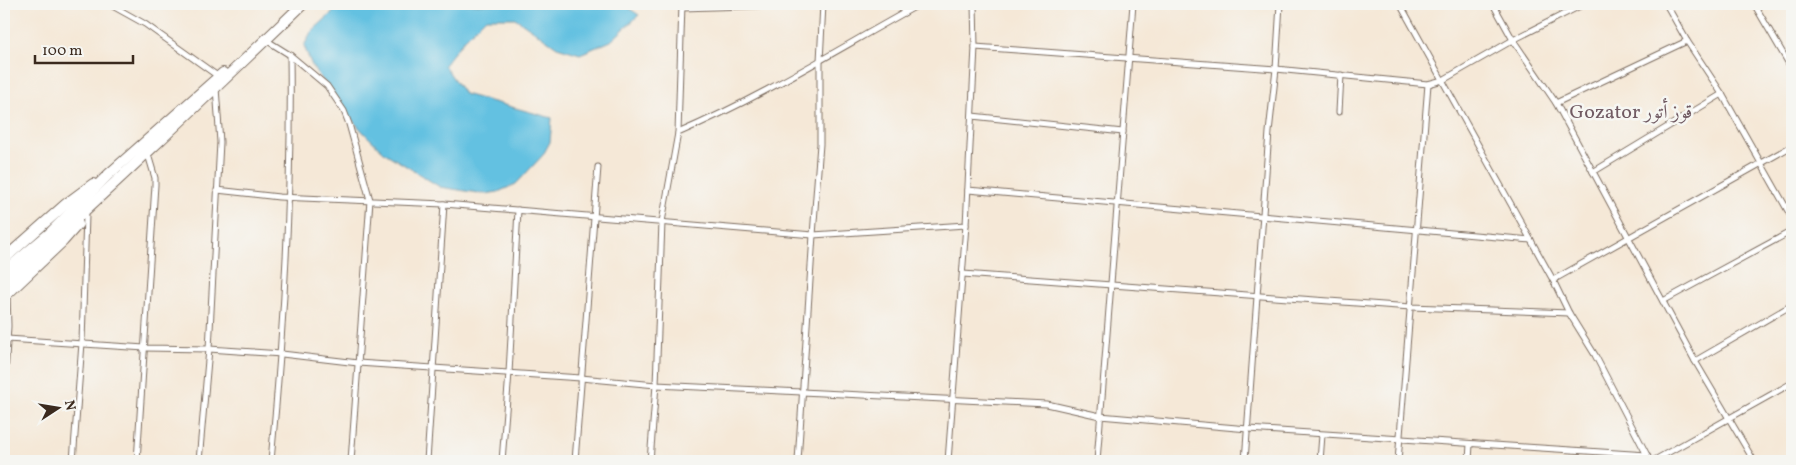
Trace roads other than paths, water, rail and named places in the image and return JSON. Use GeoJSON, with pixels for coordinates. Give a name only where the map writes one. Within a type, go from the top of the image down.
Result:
{"type":"FeatureCollection","features":[{"type":"Feature","properties":{"kind":"highway"},"geometry":{"type":"LineString","coordinates":[[5,291],[109,174],[219,77],[266,40],[303,4]]}},
{"type":"Feature","properties":{"kind":"highway"},"geometry":{"type":"LineString","coordinates":[[5,291],[63,241],[87,211],[245,58]]}},
{"type":"Feature","properties":{"kind":"highway"},"geometry":{"type":"LineString","coordinates":[[4,259],[72,199],[91,184],[109,174]]}},
{"type":"Feature","properties":{"kind":"highway"},"geometry":{"type":"LineString","coordinates":[[4,272],[87,211]]}},
{"type":"Feature","properties":{"kind":"street"},"geometry":{"type":"LineString","coordinates":[[109,4],[145,24],[219,77]]}},
{"type":"Feature","properties":{"kind":"street"},"geometry":{"type":"LineString","coordinates":[[650,461],[656,385],[662,222],[678,133],[682,6],[813,4]]}},
{"type":"Feature","properties":{"kind":"street"},"geometry":{"type":"LineString","coordinates":[[798,461],[820,144],[820,60],[823,4]]}},
{"type":"Feature","properties":{"kind":"street"},"geometry":{"type":"LineString","coordinates":[[900,4],[904,12]]}},
{"type":"Feature","properties":{"kind":"street"},"geometry":{"type":"LineString","coordinates":[[678,133],[820,60],[920,4]]}},
{"type":"Feature","properties":{"kind":"street"},"geometry":{"type":"LineString","coordinates":[[948,461],[964,274],[975,47],[974,4]]}},
{"type":"Feature","properties":{"kind":"street"},"geometry":{"type":"LineString","coordinates":[[1097,461],[1133,4]]}},
{"type":"Feature","properties":{"kind":"street"},"geometry":{"type":"LineString","coordinates":[[1245,461],[1280,4]]}},
{"type":"Feature","properties":{"kind":"street"},"geometry":{"type":"LineString","coordinates":[[1400,4],[1652,461],[1792,383]]}},
{"type":"Feature","properties":{"kind":"street"},"geometry":{"type":"LineString","coordinates":[[1493,4],[1513,40],[1556,104],[1695,361],[1754,461]]}},
{"type":"Feature","properties":{"kind":"street"},"geometry":{"type":"LineString","coordinates":[[975,47],[1276,69],[1428,84],[1443,80],[1513,40],[1584,4]]}},
{"type":"Feature","properties":{"kind":"street"},"geometry":{"type":"LineString","coordinates":[[1666,4],[1722,94],[1792,218]]}},
{"type":"Feature","properties":{"kind":"street"},"geometry":{"type":"LineString","coordinates":[[1754,4],[1792,69]]}},
{"type":"Feature","properties":{"kind":"street"},"geometry":{"type":"LineString","coordinates":[[266,40],[290,55],[327,86],[344,111],[350,124],[370,200],[351,461]]}},
{"type":"Feature","properties":{"kind":"street"},"geometry":{"type":"LineString","coordinates":[[1556,104],[1687,40]]}},
{"type":"Feature","properties":{"kind":"street"},"geometry":{"type":"LineString","coordinates":[[271,461],[282,354],[288,196],[290,55]]}},
{"type":"Feature","properties":{"kind":"street"},"geometry":{"type":"LineString","coordinates":[[1339,112],[1341,75]]}},
{"type":"Feature","properties":{"kind":"street"},"geometry":{"type":"LineString","coordinates":[[1398,461],[1428,84]]}},
{"type":"Feature","properties":{"kind":"street"},"geometry":{"type":"LineString","coordinates":[[199,461],[209,349],[218,190],[220,142],[216,88]]}},
{"type":"Feature","properties":{"kind":"street"},"geometry":{"type":"LineString","coordinates":[[1593,172],[1722,94]]}},
{"type":"Feature","properties":{"kind":"street"},"geometry":{"type":"LineString","coordinates":[[972,116],[1123,132]]}},
{"type":"Feature","properties":{"kind":"street"},"geometry":{"type":"LineString","coordinates":[[1553,280],[1792,146]]}},
{"type":"Feature","properties":{"kind":"street"},"geometry":{"type":"LineString","coordinates":[[137,461],[155,184],[147,151]]}},
{"type":"Feature","properties":{"kind":"street"},"geometry":{"type":"LineString","coordinates":[[575,461],[598,167]]}},
{"type":"Feature","properties":{"kind":"street"},"geometry":{"type":"LineString","coordinates":[[218,190],[279,197],[444,204],[813,235],[966,225]]}},
{"type":"Feature","properties":{"kind":"street"},"geometry":{"type":"LineString","coordinates":[[968,190],[1531,240]]}},
{"type":"Feature","properties":{"kind":"street"},"geometry":{"type":"LineString","coordinates":[[427,461],[444,204]]}},
{"type":"Feature","properties":{"kind":"street"},"geometry":{"type":"LineString","coordinates":[[502,461],[518,210]]}},
{"type":"Feature","properties":{"kind":"street"},"geometry":{"type":"LineString","coordinates":[[73,461],[82,343],[87,211]]}},
{"type":"Feature","properties":{"kind":"street"},"geometry":{"type":"LineString","coordinates":[[1663,301],[1792,231]]}},
{"type":"Feature","properties":{"kind":"street"},"geometry":{"type":"LineString","coordinates":[[964,274],[1411,307],[1569,313]]}},
{"type":"Feature","properties":{"kind":"street"},"geometry":{"type":"LineString","coordinates":[[4,391],[8,310],[5,291]]}},
{"type":"Feature","properties":{"kind":"street"},"geometry":{"type":"LineString","coordinates":[[1695,361],[1792,305]]}},
{"type":"Feature","properties":{"kind":"street"},"geometry":{"type":"LineString","coordinates":[[7,339],[282,354],[358,364],[581,378],[656,385],[1047,404],[1100,416],[1322,435],[1647,455]]}},
{"type":"Feature","properties":{"kind":"street"},"geometry":{"type":"LineString","coordinates":[[1320,461],[1322,435]]}},
{"type":"Feature","properties":{"kind":"street"},"geometry":{"type":"LineString","coordinates":[[1469,461],[1470,444]]}},
{"type":"Feature","properties":{"kind":"water"},"geometry":{"type":"Polygon","coordinates":[[[342,4],[631,4],[630,9],[639,15],[611,41],[580,54],[557,47],[515,18],[486,18],[463,41],[444,65],[464,94],[552,118],[550,142],[543,155],[516,184],[498,192],[485,194],[440,187],[385,153],[351,119],[313,68],[304,46],[311,32],[342,4]]]}},
{"type":"Feature","properties":{"kind":"district","name":"Gozator قوز أتور"},"geometry":{"type":"Point","coordinates":[1631,113]}}]}
